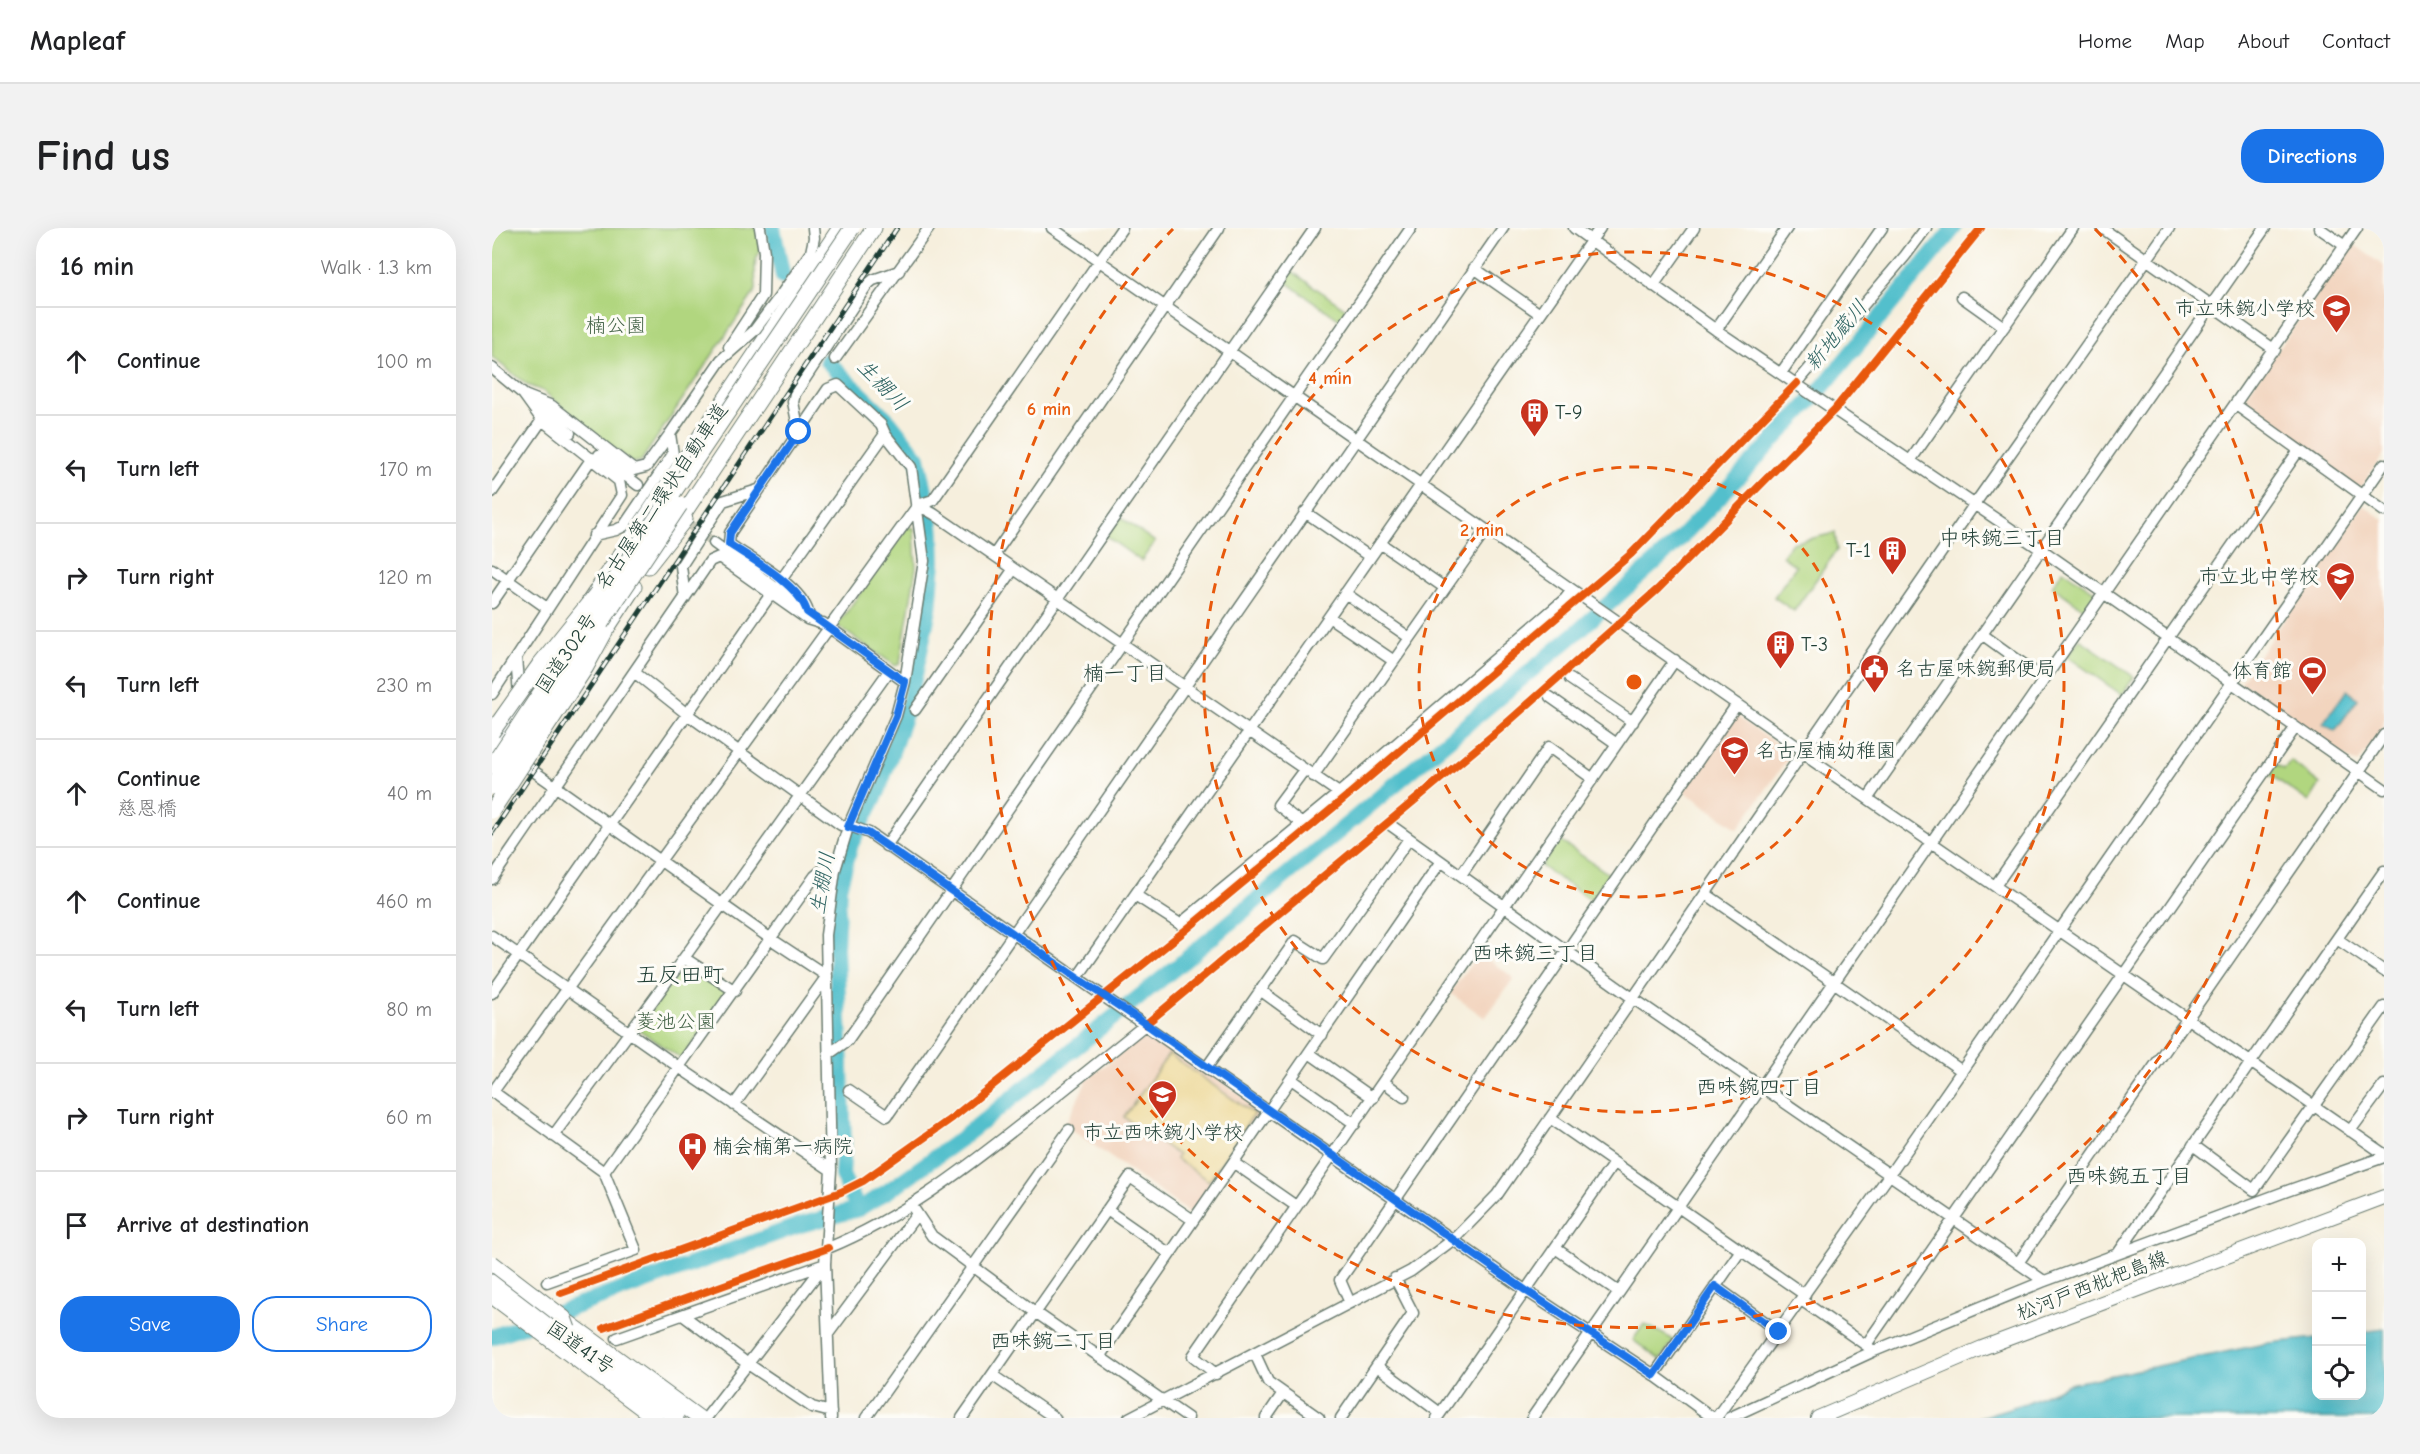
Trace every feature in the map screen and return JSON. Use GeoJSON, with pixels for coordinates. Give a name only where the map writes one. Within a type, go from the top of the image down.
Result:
{"type":"FeatureCollection","features":[{"type":"Feature","properties":{"kind":"highway"},"geometry":{"type":"LineString","coordinates":[[612,568],[830,228]]}},
{"type":"Feature","properties":{"kind":"highway","name":"国道302号"},"geometry":{"type":"LineString","coordinates":[[493,741],[521,704],[840,228]]}},
{"type":"Feature","properties":{"kind":"highway","name":"名古屋第二環状自動車道"},"geometry":{"type":"LineString","coordinates":[[492,766],[641,560],[852,228]]}},
{"type":"Feature","properties":{"kind":"highway","name":"名古屋第二環状自動車道"},"geometry":{"type":"LineString","coordinates":[[492,787],[864,228]]}},
{"type":"Feature","properties":{"kind":"highway","name":"国道302号"},"geometry":{"type":"LineString","coordinates":[[492,802],[641,560],[874,228]]}},
{"type":"Feature","properties":{"kind":"highway"},"geometry":{"type":"LineString","coordinates":[[493,741],[585,607],[681,525],[880,228]]}},
{"type":"Feature","properties":{"kind":"highway"},"geometry":{"type":"LineString","coordinates":[[492,811],[586,667],[641,560]]}},
{"type":"Feature","properties":{"kind":"highway"},"geometry":{"type":"LineString","coordinates":[[492,1265],[564,1318],[568,1329]]}},
{"type":"Feature","properties":{"kind":"highway","name":"国道41号"},"geometry":{"type":"LineString","coordinates":[[492,1265],[699,1418]]}},
{"type":"Feature","properties":{"kind":"highway"},"geometry":{"type":"LineString","coordinates":[[492,1272],[693,1418]]}},
{"type":"Feature","properties":{"kind":"highway"},"geometry":{"type":"LineString","coordinates":[[492,1282],[676,1418]]}},
{"type":"Feature","properties":{"kind":"highway"},"geometry":{"type":"LineString","coordinates":[[496,1305],[655,1418]]}},
{"type":"Feature","properties":{"kind":"highway","name":"国道41号"},"geometry":{"type":"LineString","coordinates":[[496,1305],[543,1347],[646,1418]]}},
{"type":"Feature","properties":{"kind":"main road","name":"松河戸西枇杷島線"},"geometry":{"type":"LineString","coordinates":[[1818,1418],[1982,1348],[2384,1197]]}},
{"type":"Feature","properties":{"kind":"street"},"geometry":{"type":"LineString","coordinates":[[524,394],[552,406],[634,470],[646,467],[721,360],[763,295],[764,252],[760,228]]}},
{"type":"Feature","properties":{"kind":"street"},"geometry":{"type":"LineString","coordinates":[[721,360],[754,331],[811,252],[814,238],[813,228]]}},
{"type":"Feature","properties":{"kind":"street"},"geometry":{"type":"LineString","coordinates":[[835,359],[928,228]]}},
{"type":"Feature","properties":{"kind":"street"},"geometry":{"type":"LineString","coordinates":[[1052,228],[1675,660],[1804,751],[1814,761],[2383,1153]]}},
{"type":"Feature","properties":{"kind":"street"},"geometry":{"type":"LineString","coordinates":[[547,1282],[636,1250],[603,1172],[492,1092],[661,861],[826,626],[921,506],[933,500],[1122,228]]}},
{"type":"Feature","properties":{"kind":"street"},"geometry":{"type":"LineString","coordinates":[[994,555],[1219,228]]}},
{"type":"Feature","properties":{"kind":"street"},"geometry":{"type":"LineString","coordinates":[[886,846],[1315,228]]}},
{"type":"Feature","properties":{"kind":"street"},"geometry":{"type":"LineString","coordinates":[[832,1051],[847,1041],[1411,228]]}},
{"type":"Feature","properties":{"kind":"street"},"geometry":{"type":"LineString","coordinates":[[849,1090],[887,1116],[1503,228]]}},
{"type":"Feature","properties":{"kind":"street"},"geometry":{"type":"LineString","coordinates":[[1574,228],[1716,330],[2042,550],[2384,789]]}},
{"type":"Feature","properties":{"kind":"street"},"geometry":{"type":"LineString","coordinates":[[1077,978],[1600,228]]}},
{"type":"Feature","properties":{"kind":"street"},"geometry":{"type":"LineString","coordinates":[[1653,286],[1694,228]]}},
{"type":"Feature","properties":{"kind":"street"},"geometry":{"type":"LineString","coordinates":[[1716,330],[1787,228]]}},
{"type":"Feature","properties":{"kind":"street"},"geometry":{"type":"LineString","coordinates":[[1781,373],[1882,228]]}},
{"type":"Feature","properties":{"kind":"street"},"geometry":{"type":"LineString","coordinates":[[1797,383],[1926,228]]}},
{"type":"Feature","properties":{"kind":"street"},"geometry":{"type":"LineString","coordinates":[[1910,461],[2073,228]]}},
{"type":"Feature","properties":{"kind":"street"},"geometry":{"type":"LineString","coordinates":[[2102,228],[2275,350]]}},
{"type":"Feature","properties":{"kind":"street"},"geometry":{"type":"LineString","coordinates":[[1129,1418],[1255,1354],[1428,1259],[1454,1239],[1497,1195],[1804,751],[1978,507],[2169,228]]}},
{"type":"Feature","properties":{"kind":"street"},"geometry":{"type":"LineString","coordinates":[[1868,798],[2265,228]]}},
{"type":"Feature","properties":{"kind":"street"},"geometry":{"type":"LineString","coordinates":[[2319,228],[2345,246]]}},
{"type":"Feature","properties":{"kind":"street"},"geometry":{"type":"LineString","coordinates":[[1532,1418],[2275,350],[2357,228]]}},
{"type":"Feature","properties":{"kind":"street"},"geometry":{"type":"LineString","coordinates":[[1474,268],[1540,314]]}},
{"type":"Feature","properties":{"kind":"street"},"geometry":{"type":"LineString","coordinates":[[799,432],[793,396],[867,285],[873,280],[899,271]]}},
{"type":"Feature","properties":{"kind":"street"},"geometry":{"type":"LineString","coordinates":[[1962,297],[2004,327]]}},
{"type":"Feature","properties":{"kind":"street"},"geometry":{"type":"LineString","coordinates":[[493,372],[638,485]]}},
{"type":"Feature","properties":{"kind":"street"},"geometry":{"type":"LineString","coordinates":[[684,1316],[748,1364],[812,1407],[831,1415],[825,1264],[828,1248],[831,1170],[832,1051],[826,935],[835,870],[896,716],[905,682],[924,561],[921,506],[911,467],[885,434],[881,425],[841,386],[834,385],[828,389],[730,533],[729,544],[781,580],[805,602],[807,612]]}},
{"type":"Feature","properties":{"kind":"street"},"geometry":{"type":"LineString","coordinates":[[492,694],[622,495],[619,480],[542,420],[524,394]]}},
{"type":"Feature","properties":{"kind":"street"},"geometry":{"type":"LineString","coordinates":[[2236,405],[2384,511]]}},
{"type":"Feature","properties":{"kind":"street"},"geometry":{"type":"LineString","coordinates":[[492,492],[542,420]]}},
{"type":"Feature","properties":{"kind":"street"},"geometry":{"type":"LineString","coordinates":[[594,535],[624,526],[673,454],[670,434]]}},
{"type":"Feature","properties":{"kind":"street"},"geometry":{"type":"LineString","coordinates":[[781,580],[885,434]]}},
{"type":"Feature","properties":{"kind":"street"},"geometry":{"type":"LineString","coordinates":[[1995,886],[2299,450]]}},
{"type":"Feature","properties":{"kind":"street"},"geometry":{"type":"LineString","coordinates":[[492,603],[592,459]]}},
{"type":"Feature","properties":{"kind":"street"},"geometry":{"type":"LineString","coordinates":[[634,672],[799,796],[841,825],[865,831],[1146,1024],[1525,1290],[1592,1332],[1714,1418],[1779,1332],[1890,1174],[2384,464]]}},
{"type":"Feature","properties":{"kind":"street"},"geometry":{"type":"LineString","coordinates":[[685,598],[681,566],[723,501],[754,493],[760,489]]}},
{"type":"Feature","properties":{"kind":"street"},"geometry":{"type":"LineString","coordinates":[[921,506],[1339,793]]}},
{"type":"Feature","properties":{"kind":"street"},"geometry":{"type":"LineString","coordinates":[[1305,512],[1370,557]]}},
{"type":"Feature","properties":{"kind":"street"},"geometry":{"type":"LineString","coordinates":[[1302,824],[1278,806],[1309,773],[1394,661],[1486,530]]}},
{"type":"Feature","properties":{"kind":"street"},"geometry":{"type":"LineString","coordinates":[[714,543],[905,682]]}},
{"type":"Feature","properties":{"kind":"street"},"geometry":{"type":"LineString","coordinates":[[1380,543],[1445,588]]}},
{"type":"Feature","properties":{"kind":"street"},"geometry":{"type":"LineString","coordinates":[[492,879],[710,561],[719,557],[807,619],[826,626]]}},
{"type":"Feature","properties":{"kind":"street"},"geometry":{"type":"LineString","coordinates":[[492,569],[547,608]]}},
{"type":"Feature","properties":{"kind":"street"},"geometry":{"type":"LineString","coordinates":[[915,710],[1014,570]]}},
{"type":"Feature","properties":{"kind":"street"},"geometry":{"type":"LineString","coordinates":[[1135,895],[1180,924],[1339,793],[1565,599],[1572,590]]}},
{"type":"Feature","properties":{"kind":"street"},"geometry":{"type":"LineString","coordinates":[[1345,593],[1410,638]]}},
{"type":"Feature","properties":{"kind":"street"},"geometry":{"type":"LineString","coordinates":[[492,993],[771,594]]}},
{"type":"Feature","properties":{"kind":"street"},"geometry":{"type":"LineString","coordinates":[[1329,617],[1394,661]]}},
{"type":"Feature","properties":{"kind":"street"},"geometry":{"type":"LineString","coordinates":[[1983,634],[2044,679]]}},
{"type":"Feature","properties":{"kind":"street"},"geometry":{"type":"LineString","coordinates":[[516,657],[521,704]]}},
{"type":"Feature","properties":{"kind":"street"},"geometry":{"type":"LineString","coordinates":[[1216,1374],[1193,1356],[1675,660]]}},
{"type":"Feature","properties":{"kind":"street"},"geometry":{"type":"LineString","coordinates":[[553,1136],[723,905],[889,670]]}},
{"type":"Feature","properties":{"kind":"street"},"geometry":{"type":"LineString","coordinates":[[1570,679],[1633,722]]}},
{"type":"Feature","properties":{"kind":"street"},"geometry":{"type":"LineString","coordinates":[[1551,697],[1617,744]]}},
{"type":"Feature","properties":{"kind":"street"},"geometry":{"type":"LineString","coordinates":[[1350,1303],[1340,1280],[1737,704]]}},
{"type":"Feature","properties":{"kind":"street"},"geometry":{"type":"LineString","coordinates":[[1870,1348],[1954,1218],[2295,728]]}},
{"type":"Feature","properties":{"kind":"street"},"geometry":{"type":"LineString","coordinates":[[2018,1263],[2384,735]]}},
{"type":"Feature","properties":{"kind":"street"},"geometry":{"type":"LineString","coordinates":[[493,741],[771,939],[827,976]]}},
{"type":"Feature","properties":{"kind":"street"},"geometry":{"type":"LineString","coordinates":[[1461,875],[1549,747],[1593,779]]}},
{"type":"Feature","properties":{"kind":"street"},"geometry":{"type":"LineString","coordinates":[[1389,824],[1634,999],[2044,1281]]}},
{"type":"Feature","properties":{"kind":"street"},"geometry":{"type":"LineString","coordinates":[[1207,1067],[1295,941],[1323,959],[1409,839]]}},
{"type":"Feature","properties":{"kind":"street"},"geometry":{"type":"LineString","coordinates":[[1100,1357],[1441,861]]}},
{"type":"Feature","properties":{"kind":"street"},"geometry":{"type":"LineString","coordinates":[[603,1172],[680,1068],[815,876],[821,871],[835,870]]}},
{"type":"Feature","properties":{"kind":"street"},"geometry":{"type":"LineString","coordinates":[[2119,1252],[2384,871]]}},
{"type":"Feature","properties":{"kind":"street"},"geometry":{"type":"LineString","coordinates":[[1706,894],[1962,1071]]}},
{"type":"Feature","properties":{"kind":"street"},"geometry":{"type":"LineString","coordinates":[[492,936],[629,1033],[831,1170]]}},
{"type":"Feature","properties":{"kind":"street"},"geometry":{"type":"LineString","coordinates":[[2337,939],[2384,971]]}},
{"type":"Feature","properties":{"kind":"street"},"geometry":{"type":"LineString","coordinates":[[684,958],[735,991]]}},
{"type":"Feature","properties":{"kind":"street"},"geometry":{"type":"LineString","coordinates":[[734,1105],[827,976]]}},
{"type":"Feature","properties":{"kind":"street"},"geometry":{"type":"LineString","coordinates":[[1260,990],[1322,1035]]}},
{"type":"Feature","properties":{"kind":"street"},"geometry":{"type":"LineString","coordinates":[[2193,1145],[2254,1190],[2384,1007]]}},
{"type":"Feature","properties":{"kind":"street"},"geometry":{"type":"LineString","coordinates":[[828,1248],[914,1210],[1146,1024]]}},
{"type":"Feature","properties":{"kind":"street"},"geometry":{"type":"LineString","coordinates":[[1309,1053],[1372,1098]]}},
{"type":"Feature","properties":{"kind":"street"},"geometry":{"type":"LineString","coordinates":[[1291,1079],[1355,1124]]}},
{"type":"Feature","properties":{"kind":"street"},"geometry":{"type":"LineString","coordinates":[[1384,1082],[1404,1097]]}},
{"type":"Feature","properties":{"kind":"street"},"geometry":{"type":"LineString","coordinates":[[2350,1131],[2384,1086]]}},
{"type":"Feature","properties":{"kind":"street"},"geometry":{"type":"LineString","coordinates":[[1550,1118],[1741,1250],[1870,1348]]}},
{"type":"Feature","properties":{"kind":"street"},"geometry":{"type":"LineString","coordinates":[[866,1418],[1069,1130]]}},
{"type":"Feature","properties":{"kind":"street"},"geometry":{"type":"LineString","coordinates":[[1729,1418],[1870,1348],[2383,1153]]}},
{"type":"Feature","properties":{"kind":"street"},"geometry":{"type":"LineString","coordinates":[[1377,1366],[1439,1416],[1614,1162]]}},
{"type":"Feature","properties":{"kind":"street"},"geometry":{"type":"LineString","coordinates":[[1233,1163],[1296,1206]]}},
{"type":"Feature","properties":{"kind":"street"},"geometry":{"type":"LineString","coordinates":[[962,1418],[1130,1177],[1194,1220]]}},
{"type":"Feature","properties":{"kind":"street"},"geometry":{"type":"LineString","coordinates":[[914,1210],[932,1236],[1035,1312],[1188,1418]]}},
{"type":"Feature","properties":{"kind":"street"},"geometry":{"type":"LineString","coordinates":[[828,1334],[914,1210]]}},
{"type":"Feature","properties":{"kind":"street"},"geometry":{"type":"LineString","coordinates":[[1107,1210],[1170,1254]]}},
{"type":"Feature","properties":{"kind":"street"},"geometry":{"type":"LineString","coordinates":[[1555,1248],[1619,1292]]}},
{"type":"Feature","properties":{"kind":"street"},"geometry":{"type":"LineString","coordinates":[[1654,1375],[1741,1250]]}},
{"type":"Feature","properties":{"kind":"street"},"geometry":{"type":"LineString","coordinates":[[617,1338],[825,1264]]}},
{"type":"Feature","properties":{"kind":"street"},"geometry":{"type":"LineString","coordinates":[[706,1418],[825,1264]]}},
{"type":"Feature","properties":{"kind":"street"},"geometry":{"type":"LineString","coordinates":[[1341,1418],[1413,1313],[1395,1278]]}},
{"type":"Feature","properties":{"kind":"street"},"geometry":{"type":"LineString","coordinates":[[1715,1286],[1779,1332]]}},
{"type":"Feature","properties":{"kind":"street"},"geometry":{"type":"LineString","coordinates":[[1255,1354],[1268,1382],[1319,1418]]}},
{"type":"Feature","properties":{"kind":"street"},"geometry":{"type":"LineString","coordinates":[[992,1375],[1054,1418]]}},
{"type":"Feature","properties":{"kind":"street"},"geometry":{"type":"LineString","coordinates":[[1266,1418],[1283,1393]]}},
{"type":"Feature","properties":{"kind":"shaded area","name":"市立味鋺小学校"},"geometry":{"type":"Polygon","coordinates":[[[2352,243],[2384,266],[2384,454],[2361,487],[2357,488],[2241,403],[2352,243]]]}},
{"type":"Feature","properties":{"kind":"shaded area","name":"市立北中学校"},"geometry":{"type":"Polygon","coordinates":[[[2363,505],[2384,520],[2384,726],[2359,762],[2355,763],[2241,682],[2363,505]]]}},
{"type":"Feature","properties":{"kind":"shaded area","name":"名古屋楠幼稚園"},"geometry":{"type":"Polygon","coordinates":[[[1736,716],[1787,751],[1787,760],[1738,829],[1684,791],[1736,716]]]}},
{"type":"Feature","properties":{"kind":"shaded area"},"geometry":{"type":"Polygon","coordinates":[[[1479,953],[1514,978],[1485,1018],[1450,993],[1479,953]]]}},
{"type":"Feature","properties":{"kind":"shaded area","name":"市立西味鋺小学校"},"geometry":{"type":"Polygon","coordinates":[[[1154,1035],[1260,1108],[1261,1113],[1193,1212],[1188,1212],[1065,1125],[1087,1080],[1135,1042],[1154,1035]]]}},
{"type":"Feature","properties":{"kind":"green space","name":"楠公園"},"geometry":{"type":"Polygon","coordinates":[[[492,228],[759,228],[763,249],[756,262],[756,290],[641,461],[632,463],[543,391],[527,385],[492,357],[492,228]]]}},
{"type":"Feature","properties":{"kind":"green space"},"geometry":{"type":"Polygon","coordinates":[[[1290,270],[1347,310],[1340,320],[1283,280],[1290,270]]]}},
{"type":"Feature","properties":{"kind":"green space"},"geometry":{"type":"Polygon","coordinates":[[[1120,517],[1155,542],[1141,561],[1106,536],[1120,517]]]}},
{"type":"Feature","properties":{"kind":"green space"},"geometry":{"type":"Polygon","coordinates":[[[907,527],[914,528],[916,568],[900,663],[896,666],[839,627],[838,624],[907,527]]]}},
{"type":"Feature","properties":{"kind":"green space"},"geometry":{"type":"Polygon","coordinates":[[[1835,533],[1837,550],[1794,611],[1774,597],[1796,566],[1782,556],[1792,543],[1835,533]]]}},
{"type":"Feature","properties":{"kind":"green space"},"geometry":{"type":"Polygon","coordinates":[[[2063,570],[2100,595],[2087,611],[2052,586],[2063,570]]]}},
{"type":"Feature","properties":{"kind":"green space"},"geometry":{"type":"Polygon","coordinates":[[[2080,639],[2134,677],[2122,695],[2067,656],[2080,639]]]}},
{"type":"Feature","properties":{"kind":"green space"},"geometry":{"type":"Polygon","coordinates":[[[2291,761],[2320,784],[2309,802],[2268,773],[2275,764],[2284,769],[2291,761]]]}},
{"type":"Feature","properties":{"kind":"green space"},"geometry":{"type":"Polygon","coordinates":[[[1559,840],[1613,877],[1595,903],[1541,866],[1559,840]]]}},
{"type":"Feature","properties":{"kind":"green space","name":"菱池公園"},"geometry":{"type":"Polygon","coordinates":[[[686,961],[730,991],[682,1059],[638,1029],[686,961]]]}},
{"type":"Feature","properties":{"kind":"green space"},"geometry":{"type":"Polygon","coordinates":[[[1644,1324],[1674,1340],[1660,1360],[1633,1340],[1644,1324]]]}},
{"type":"Feature","properties":{"kind":"sand"},"geometry":{"type":"Polygon","coordinates":[[[1169,1054],[1254,1114],[1209,1181],[1176,1159],[1178,1155],[1124,1117],[1169,1054]]]}},
{"type":"Feature","properties":{"kind":"water"},"geometry":{"type":"Polygon","coordinates":[[[2347,690],[2358,699],[2335,731],[2323,723],[2347,690]]]}},
{"type":"Feature","properties":{"kind":"water"},"geometry":{"type":"Polygon","coordinates":[[[2384,1329],[2384,1418],[1977,1418],[2026,1403],[2069,1384],[2269,1343],[2312,1338],[2312,1400],[2366,1400],[2366,1331],[2384,1329]]]}},
{"type":"Feature","properties":{"kind":"waterway","name":"生棚川"},"geometry":{"type":"LineString","coordinates":[[773,228],[783,277]]}},
{"type":"Feature","properties":{"kind":"waterway","name":"新地蔵川"},"geometry":{"type":"LineString","coordinates":[[492,1337],[800,1225],[858,1209],[888,1191],[962,1138],[1179,965],[1576,633],[1672,547],[1816,395],[1954,228]]}},
{"type":"Feature","properties":{"kind":"waterway","name":"生棚川"},"geometry":{"type":"LineString","coordinates":[[827,361],[889,421],[918,458],[930,514],[933,561],[929,609],[909,703],[878,791],[851,844],[839,888],[836,947],[844,1142],[842,1175],[858,1209]]}},
{"type":"Feature","properties":{"kind":"tunnel"},"geometry":{"type":"LineString","coordinates":[[678,516],[714,543]]}},
{"type":"Feature","properties":{"kind":"railway"},"geometry":{"type":"LineString","coordinates":[[492,833],[897,228]]}},
{"type":"Feature","properties":{"kind":"cycle path"},"geometry":{"type":"LineString","coordinates":[[1146,1024],[1499,730],[1658,589],[1835,409],[1981,228]]}},
{"type":"Feature","properties":{"kind":"cycle path"},"geometry":{"type":"LineString","coordinates":[[561,1293],[841,1192],[863,1181],[952,1118],[1187,929],[1346,797],[1631,554],[1797,383]]}},
{"type":"Feature","properties":{"kind":"cycle path"},"geometry":{"type":"LineString","coordinates":[[604,1328],[828,1248]]}},
{"type":"Feature","properties":{"kind":"place","name":"市立味鋺小学校"},"geometry":{"type":"Point","coordinates":[2336,334]}},
{"type":"Feature","properties":{"kind":"place","name":"T-9"},"geometry":{"type":"Point","coordinates":[1534,438]}},
{"type":"Feature","properties":{"kind":"place","name":"T-1"},"geometry":{"type":"Point","coordinates":[1892,576]}},
{"type":"Feature","properties":{"kind":"place","name":"市立北中学校"},"geometry":{"type":"Point","coordinates":[2340,602]}},
{"type":"Feature","properties":{"kind":"place","name":"T-3"},"geometry":{"type":"Point","coordinates":[1780,670]}},
{"type":"Feature","properties":{"kind":"place","name":"名古屋味鋺郵便局"},"geometry":{"type":"Point","coordinates":[1875,694]}},
{"type":"Feature","properties":{"kind":"place","name":"体育館"},"geometry":{"type":"Point","coordinates":[2313,696]}},
{"type":"Feature","properties":{"kind":"place","name":"名古屋楠幼稚園"},"geometry":{"type":"Point","coordinates":[1735,776]}},
{"type":"Feature","properties":{"kind":"place","name":"市立西味鋺小学校"},"geometry":{"type":"Point","coordinates":[1163,1120]}},
{"type":"Feature","properties":{"kind":"place","name":"楠会楠第一病院"},"geometry":{"type":"Point","coordinates":[692,1172]}},
{"type":"Feature","properties":{"kind":"district","name":"中味鋺三丁目"},"geometry":{"type":"Point","coordinates":[2002,538]}},
{"type":"Feature","properties":{"kind":"district","name":"楠一丁目"},"geometry":{"type":"Point","coordinates":[1125,673]}},
{"type":"Feature","properties":{"kind":"district","name":"西味鋺三丁目"},"geometry":{"type":"Point","coordinates":[1535,953]}},
{"type":"Feature","properties":{"kind":"district","name":"五反田町"},"geometry":{"type":"Point","coordinates":[680,974]}},
{"type":"Feature","properties":{"kind":"district","name":"西味鋺四丁目"},"geometry":{"type":"Point","coordinates":[1759,1087]}},
{"type":"Feature","properties":{"kind":"district","name":"西味鋺五丁目"},"geometry":{"type":"Point","coordinates":[2129,1176]}},
{"type":"Feature","properties":{"kind":"district","name":"西味鋺二丁目"},"geometry":{"type":"Point","coordinates":[1053,1341]}},
{"type":"Feature","properties":{"kind":"route"},"geometry":{"type":"LineString","coordinates":[[799,432],[730,533],[729,544],[781,580],[805,602],[807,612],[905,682],[896,716],[848,827],[868,833],[1146,1024],[1525,1290],[1654,1375],[1715,1286],[1779,1332]]}}]}
